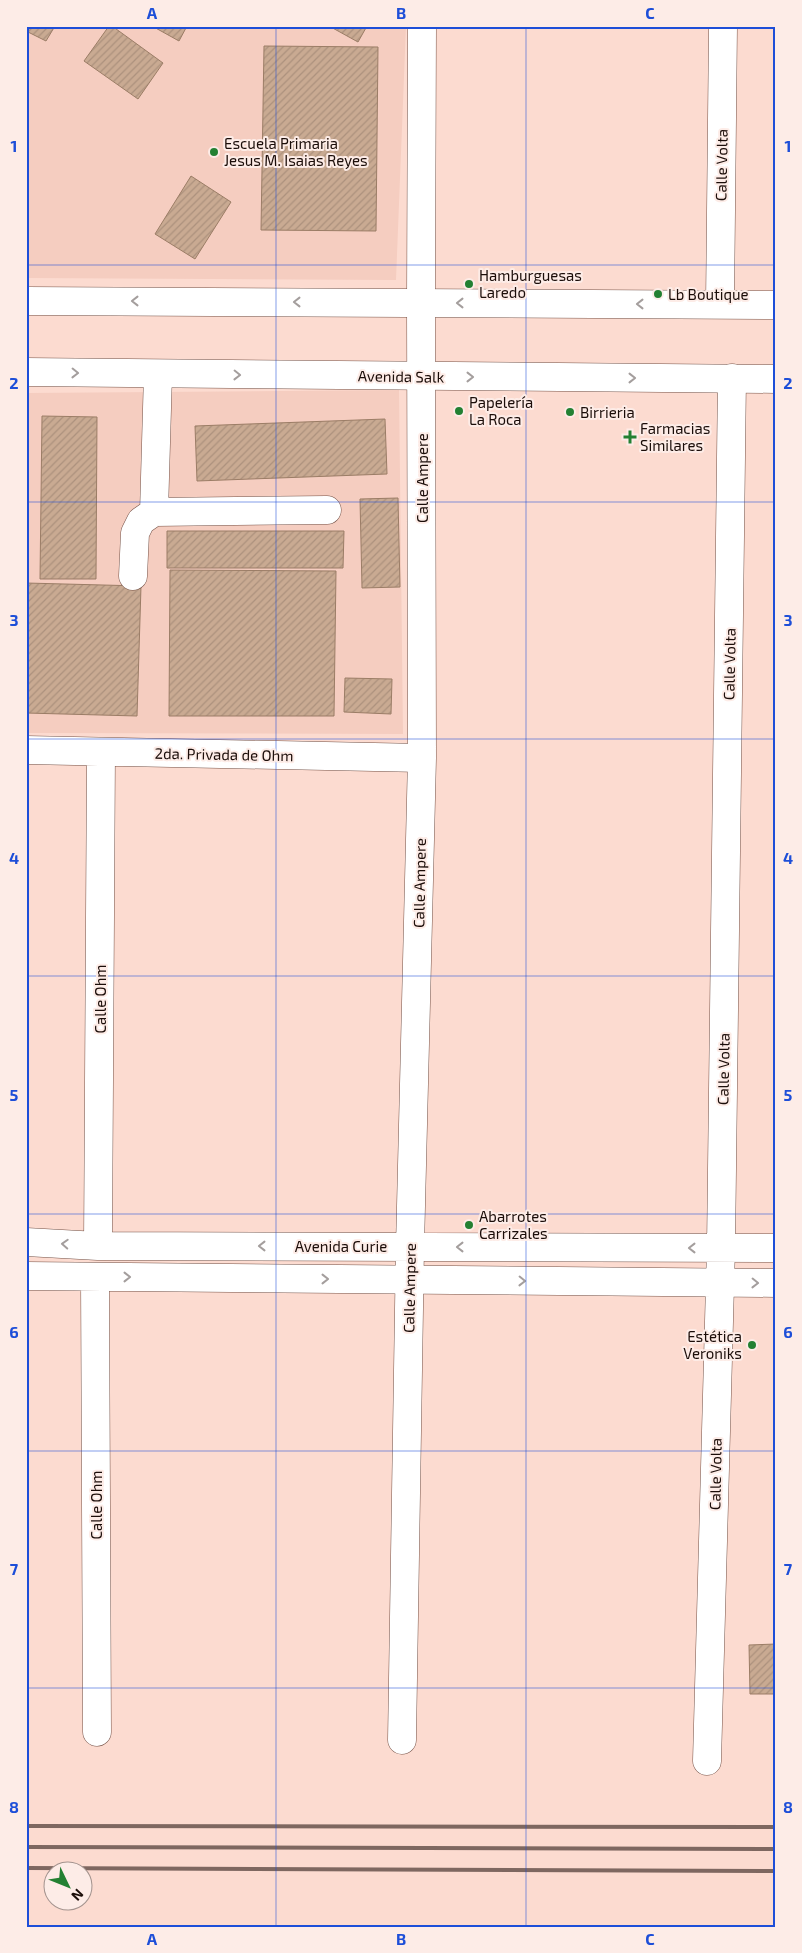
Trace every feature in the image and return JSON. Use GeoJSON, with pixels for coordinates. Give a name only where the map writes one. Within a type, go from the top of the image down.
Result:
{"type":"FeatureCollection","features":[{"type":"Feature","properties":{"kind":"street","name":"Calle Ampere"},"geometry":{"type":"LineString","coordinates":[[402,1740],[409,1280],[422,758],[422,26]]}},
{"type":"Feature","properties":{"kind":"street","name":"Calle Volta"},"geometry":{"type":"LineString","coordinates":[[720,304],[723,26]]}},
{"type":"Feature","properties":{"kind":"street"},"geometry":{"type":"LineString","coordinates":[[26,300],[776,305]]}},
{"type":"Feature","properties":{"kind":"street","name":"Avenida Salk"},"geometry":{"type":"LineString","coordinates":[[26,372],[776,379]]}},
{"type":"Feature","properties":{"kind":"street"},"geometry":{"type":"LineString","coordinates":[[154,512],[158,374]]}},
{"type":"Feature","properties":{"kind":"street","name":"Calle Volta"},"geometry":{"type":"LineString","coordinates":[[707,1761],[721,1248],[732,378]]}},
{"type":"Feature","properties":{"kind":"street"},"geometry":{"type":"LineString","coordinates":[[134,576],[135,533],[141,521],[154,512],[327,510]]}},
{"type":"Feature","properties":{"kind":"street","name":"2da. Privada de Ohm"},"geometry":{"type":"LineString","coordinates":[[26,750],[422,758]]}},
{"type":"Feature","properties":{"kind":"street","name":"Calle Ohm"},"geometry":{"type":"LineString","coordinates":[[98,1246],[101,752]]}},
{"type":"Feature","properties":{"kind":"street","name":"Avenida Curie"},"geometry":{"type":"LineString","coordinates":[[26,1242],[98,1246],[776,1248]]}},
{"type":"Feature","properties":{"kind":"street"},"geometry":{"type":"LineString","coordinates":[[26,1276],[776,1283]]}},
{"type":"Feature","properties":{"kind":"street","name":"Calle Ohm"},"geometry":{"type":"LineString","coordinates":[[95,1277],[97,1732]]}},
{"type":"Feature","properties":{"kind":"shaded area","name":"Escuela Primaria Jesus M. Isaias Reyes"},"geometry":{"type":"Polygon","coordinates":[[[26,26],[406,26],[396,280],[26,278],[26,26]]]}},
{"type":"Feature","properties":{"kind":"shaded area"},"geometry":{"type":"Polygon","coordinates":[[[399,390],[403,734],[26,733],[26,393],[399,390]]]}},
{"type":"Feature","properties":{"kind":"building"},"geometry":{"type":"Polygon","coordinates":[[[26,26],[55,26],[46,41],[26,31],[26,26]]]}},
{"type":"Feature","properties":{"kind":"building"},"geometry":{"type":"Polygon","coordinates":[[[109,26],[112,26],[163,63],[138,99],[84,61],[109,26]]]}},
{"type":"Feature","properties":{"kind":"building"},"geometry":{"type":"Polygon","coordinates":[[[152,26],[187,26],[179,41],[152,26]]]}},
{"type":"Feature","properties":{"kind":"building"},"geometry":{"type":"Polygon","coordinates":[[[329,26],[367,26],[358,42],[329,26]]]}},
{"type":"Feature","properties":{"kind":"building"},"geometry":{"type":"Polygon","coordinates":[[[264,46],[378,47],[376,231],[261,230],[264,46]]]}},
{"type":"Feature","properties":{"kind":"building"},"geometry":{"type":"Polygon","coordinates":[[[191,176],[231,202],[195,259],[155,234],[191,176]]]}},
{"type":"Feature","properties":{"kind":"building"},"geometry":{"type":"Polygon","coordinates":[[[42,416],[97,417],[96,579],[40,579],[42,416]]]}},
{"type":"Feature","properties":{"kind":"building"},"geometry":{"type":"Polygon","coordinates":[[[385,419],[387,474],[197,481],[195,426],[385,419]]]}},
{"type":"Feature","properties":{"kind":"building"},"geometry":{"type":"Polygon","coordinates":[[[398,498],[400,587],[362,588],[360,499],[398,498]]]}},
{"type":"Feature","properties":{"kind":"building"},"geometry":{"type":"Polygon","coordinates":[[[167,531],[344,531],[343,568],[167,568],[167,531]]]}},
{"type":"Feature","properties":{"kind":"building"},"geometry":{"type":"Polygon","coordinates":[[[170,570],[336,571],[334,716],[169,716],[170,570]]]}},
{"type":"Feature","properties":{"kind":"building"},"geometry":{"type":"Polygon","coordinates":[[[26,583],[141,586],[137,716],[26,713],[26,583]]]}},
{"type":"Feature","properties":{"kind":"building"},"geometry":{"type":"Polygon","coordinates":[[[345,678],[392,679],[391,714],[344,712],[345,678]]]}},
{"type":"Feature","properties":{"kind":"building"},"geometry":{"type":"Polygon","coordinates":[[[776,1644],[776,1694],[750,1694],[749,1645],[776,1644]]]}},
{"type":"Feature","properties":{"kind":"railway"},"geometry":{"type":"LineString","coordinates":[[26,1826],[776,1827]]}},
{"type":"Feature","properties":{"kind":"railway"},"geometry":{"type":"LineString","coordinates":[[26,1847],[776,1849]]}},
{"type":"Feature","properties":{"kind":"railway"},"geometry":{"type":"LineString","coordinates":[[26,1868],[776,1871]]}},
{"type":"Feature","properties":{"kind":"place","name":"Escuela Primaria Jesus M. Isaias Reyes"},"geometry":{"type":"Point","coordinates":[214,152]}},
{"type":"Feature","properties":{"kind":"place","name":"Hamburguesas Laredo"},"geometry":{"type":"Point","coordinates":[469,284]}},
{"type":"Feature","properties":{"kind":"place","name":"Lb Boutique"},"geometry":{"type":"Point","coordinates":[658,294]}},
{"type":"Feature","properties":{"kind":"place","name":"Papelería La Roca"},"geometry":{"type":"Point","coordinates":[459,411]}},
{"type":"Feature","properties":{"kind":"place","name":"Birrieria"},"geometry":{"type":"Point","coordinates":[570,412]}},
{"type":"Feature","properties":{"kind":"place","name":"Farmacias Similares"},"geometry":{"type":"Point","coordinates":[630,437]}},
{"type":"Feature","properties":{"kind":"place","name":"Abarrotes Carrizales"},"geometry":{"type":"Point","coordinates":[469,1225]}},
{"type":"Feature","properties":{"kind":"place","name":"Estética Veroniks"},"geometry":{"type":"Point","coordinates":[752,1345]}}]}
